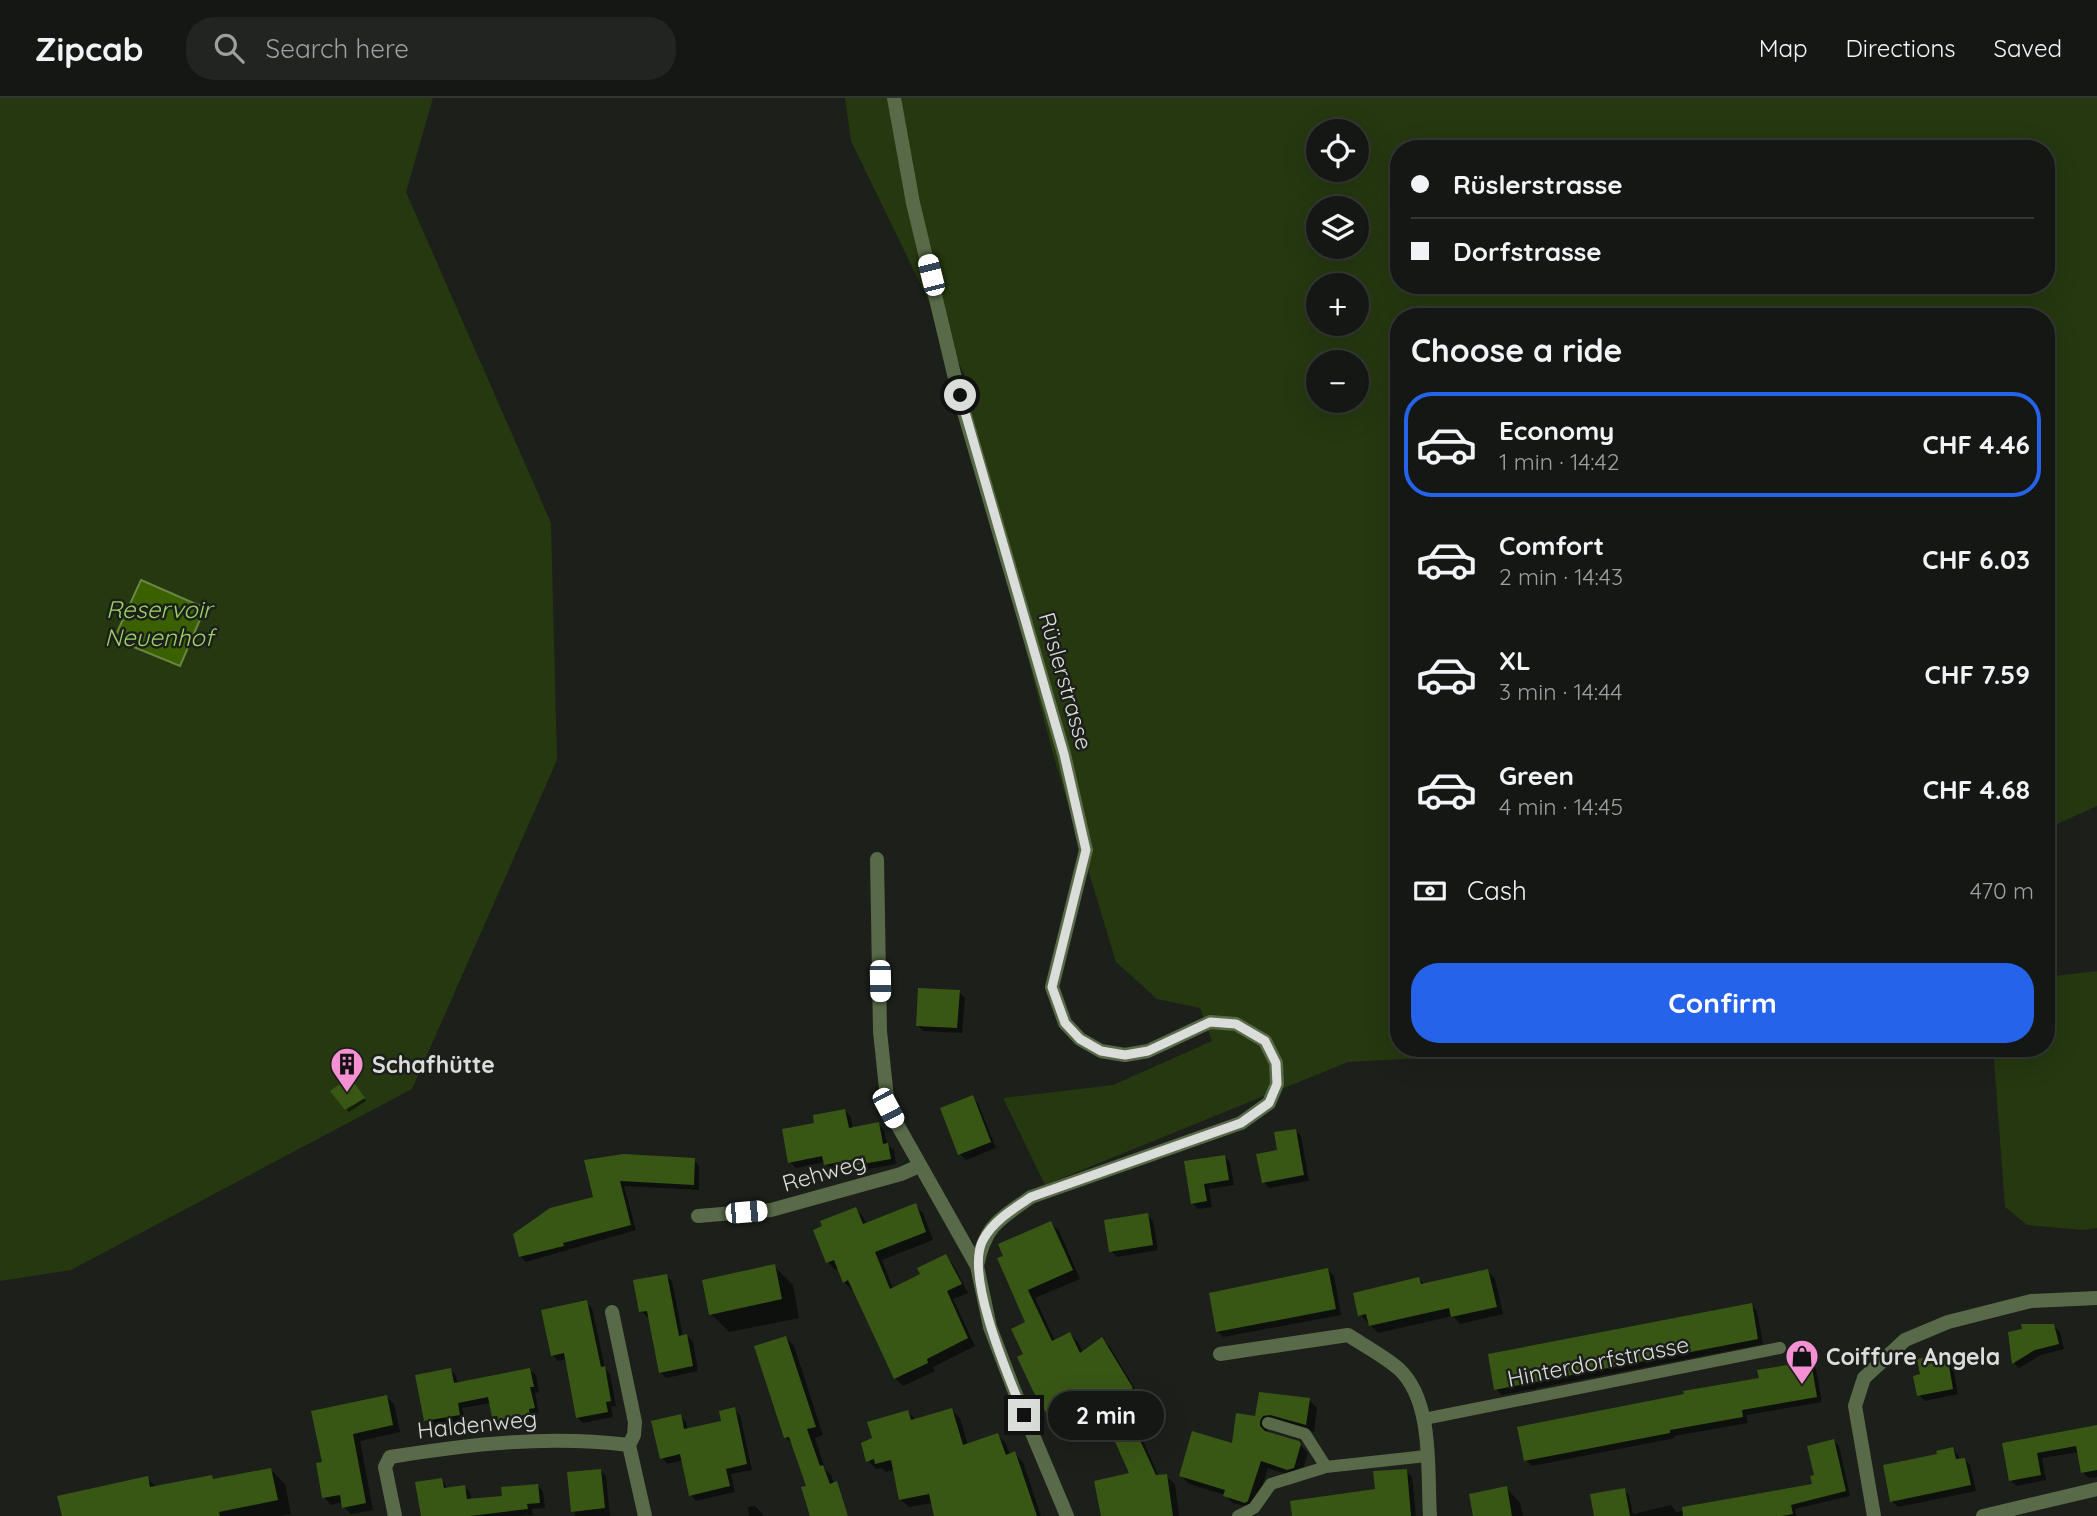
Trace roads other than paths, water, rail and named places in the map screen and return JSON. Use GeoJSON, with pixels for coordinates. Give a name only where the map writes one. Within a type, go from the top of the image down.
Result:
{"type":"FeatureCollection","features":[{"type":"Feature","properties":{"kind":"street","name":"Rüslerstrasse"},"geometry":{"type":"LineString","coordinates":[[894,98],[913,203],[960,395],[1064,754],[1086,850],[1052,987],[1065,1023],[1080,1039],[1101,1051],[1125,1055],[1148,1051],[1210,1022],[1236,1024],[1265,1041],[1276,1063],[1277,1084],[1269,1103],[1241,1123],[1031,1197],[1001,1218],[982,1241],[977,1266]]}},
{"type":"Feature","properties":{"kind":"street"},"geometry":{"type":"LineString","coordinates":[[877,859],[880,1031],[888,1108],[977,1266],[990,1327],[1067,1516]]}},
{"type":"Feature","properties":{"kind":"street","name":"Rehweg"},"geometry":{"type":"LineString","coordinates":[[698,1216],[783,1207],[901,1174],[919,1166]]}},
{"type":"Feature","properties":{"kind":"street"},"geometry":{"type":"LineString","coordinates":[[1874,1516],[1855,1406],[1864,1378],[1905,1340],[1948,1322],[2031,1301],[2097,1298]]}},
{"type":"Feature","properties":{"kind":"street"},"geometry":{"type":"LineString","coordinates":[[612,1312],[635,1422],[634,1435],[629,1445],[645,1516]]}},
{"type":"Feature","properties":{"kind":"street"},"geometry":{"type":"LineString","coordinates":[[1220,1354],[1348,1335],[1398,1369],[1415,1389],[1424,1419],[1430,1516]]}},
{"type":"Feature","properties":{"kind":"street","name":"Haldenweg"},"geometry":{"type":"LineString","coordinates":[[395,1516],[385,1467],[390,1457],[465,1445],[540,1440],[585,1439],[629,1445]]}},
{"type":"Feature","properties":{"kind":"street"},"geometry":{"type":"LineString","coordinates":[[1983,1516],[2097,1489]]}},
{"type":"Feature","properties":{"kind":"lane","name":"Hinterdorfstrasse"},"geometry":{"type":"LineString","coordinates":[[1424,1419],[1780,1348]]}},
{"type":"Feature","properties":{"kind":"lane"},"geometry":{"type":"LineString","coordinates":[[1268,1423],[1305,1434],[1326,1467]]}},
{"type":"Feature","properties":{"kind":"lane"},"geometry":{"type":"LineString","coordinates":[[1238,1516],[1254,1508],[1271,1484],[1326,1467],[1426,1456]]}},
{"type":"Feature","properties":{"kind":"water","name":"Reservoir Neuenhof"},"geometry":{"type":"Polygon","coordinates":[[[141,580],[205,608],[180,666],[114,639],[141,580]]]}},
{"type":"Feature","properties":{"kind":"place","name":"Schafhütte"},"geometry":{"type":"Point","coordinates":[347,1094]}},
{"type":"Feature","properties":{"kind":"place","name":"Coiffure Angela"},"geometry":{"type":"Point","coordinates":[1802,1386]}}]}
